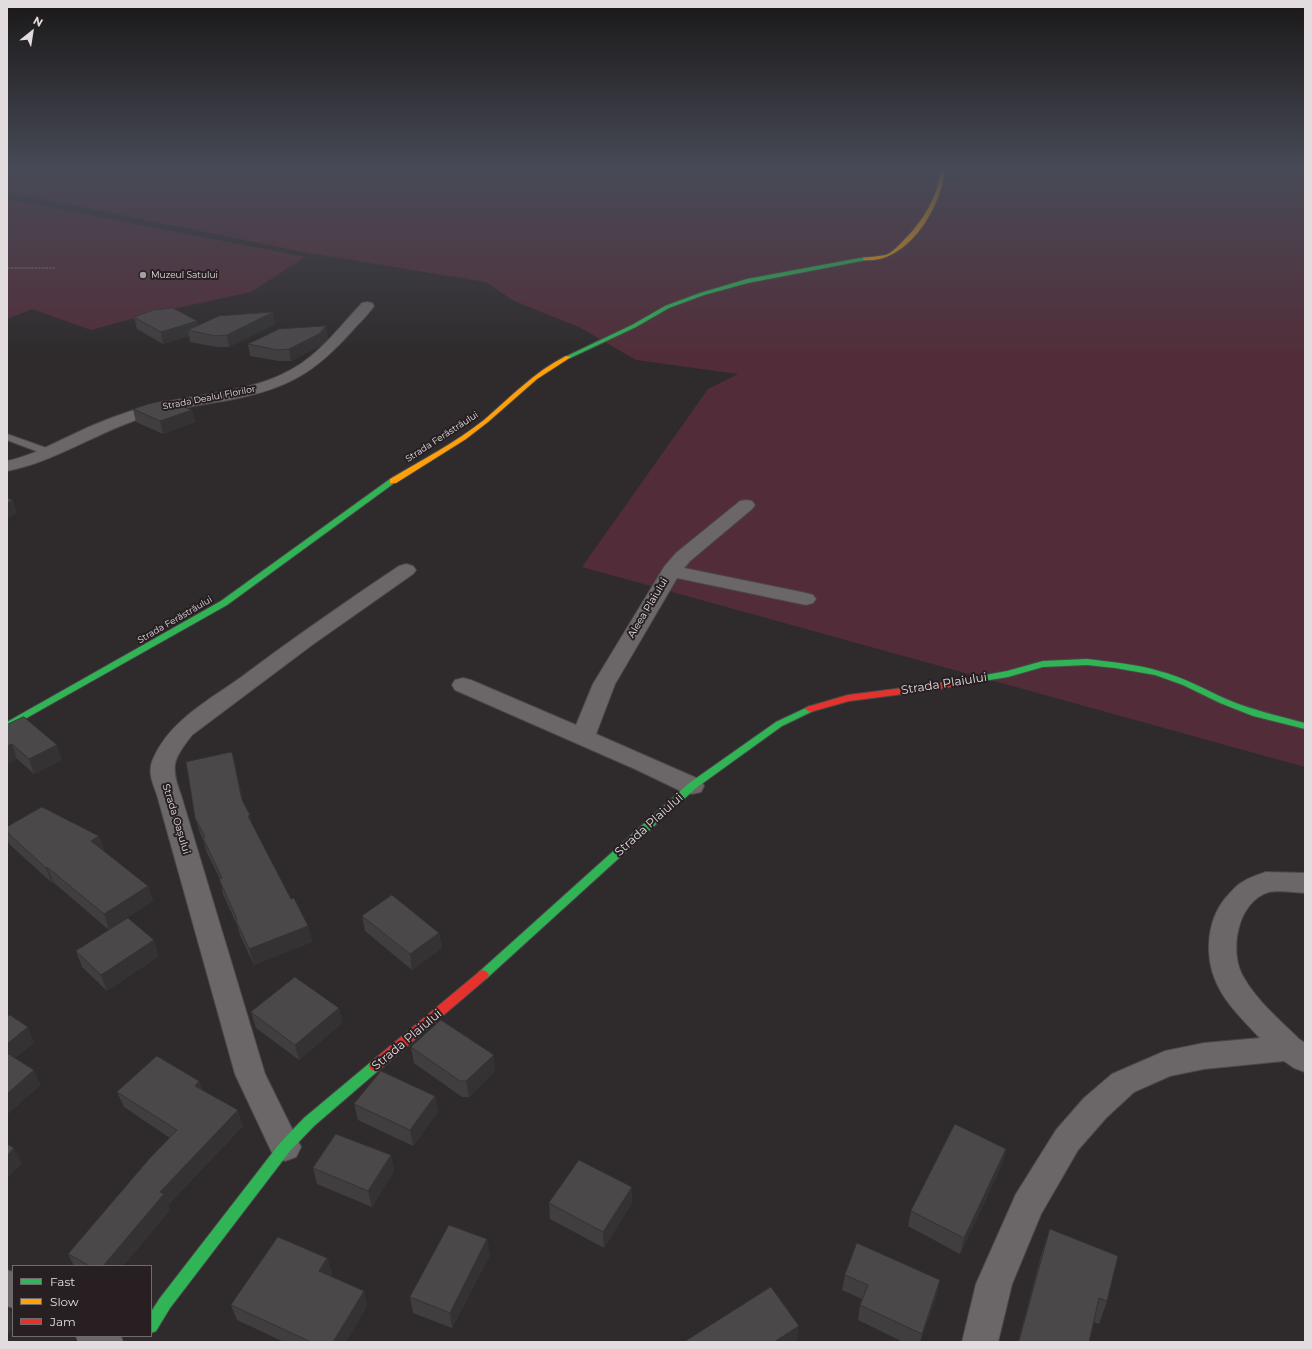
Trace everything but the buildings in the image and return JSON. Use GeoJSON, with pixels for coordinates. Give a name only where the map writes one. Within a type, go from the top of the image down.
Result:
{"type":"FeatureCollection","features":[{"type":"Feature","properties":{"kind":"street","name":"Strada Ferăstrăului"},"geometry":{"type":"LineString","coordinates":[[7,726],[224,603],[384,487],[461,439],[485,422],[552,364],[634,326],[667,307],[702,294],[746,281],[892,254],[914,233]]}},
{"type":"Feature","properties":{"kind":"street","name":"Strada Dealul Florilor"},"geometry":{"type":"LineString","coordinates":[[7,466],[29,461],[104,426],[162,407],[236,394],[263,387],[285,379],[310,364],[367,306]]}},
{"type":"Feature","properties":{"kind":"street","name":"Aleea Plaiului"},"geometry":{"type":"LineString","coordinates":[[584,737],[604,684],[671,571],[683,557],[746,505]]}},
{"type":"Feature","properties":{"kind":"street","name":"Strada Oașului"},"geometry":{"type":"LineString","coordinates":[[285,1147],[250,1074],[170,795],[162,776],[164,762],[173,744],[184,730],[304,640],[406,570]]}},
{"type":"Feature","properties":{"kind":"street"},"geometry":{"type":"LineString","coordinates":[[671,571],[806,599]]}},
{"type":"Feature","properties":{"kind":"street","name":"Strada Plaiului"},"geometry":{"type":"LineString","coordinates":[[152,1324],[165,1303],[285,1147],[309,1122],[507,955],[623,847],[692,786],[778,724],[804,711],[848,698],[934,687],[1008,674],[1042,664],[1087,662],[1115,665],[1157,673],[1186,683],[1223,701],[1256,714],[1305,726]]}},
{"type":"Feature","properties":{"kind":"street"},"geometry":{"type":"LineString","coordinates":[[464,685],[692,786]]}},
{"type":"Feature","properties":{"kind":"street"},"geometry":{"type":"LineString","coordinates":[[1296,1054],[1252,1010],[1230,982],[1223,960],[1223,934],[1231,909],[1249,890],[1266,882],[1305,883]]}},
{"type":"Feature","properties":{"kind":"street"},"geometry":{"type":"LineString","coordinates":[[980,1342],[994,1284],[1028,1205],[1067,1140],[1095,1108],[1123,1083],[1165,1064],[1204,1056],[1296,1054]]}},
{"type":"Feature","properties":{"kind":"street"},"geometry":{"type":"LineString","coordinates":[[96,1337],[105,1342]]}},
{"type":"Feature","properties":{"kind":"lane"},"geometry":{"type":"LineString","coordinates":[[7,437],[48,452]]}},
{"type":"Feature","properties":{"kind":"path"},"geometry":{"type":"LineString","coordinates":[[7,268],[55,268]]}},
{"type":"Feature","properties":{"kind":"shaded area","name":"Muzeul Satului"},"geometry":{"type":"Polygon","coordinates":[[[7,233],[181,233],[305,257],[251,292],[149,314],[91,330],[32,309],[7,319],[7,233]]]}},
{"type":"Feature","properties":{"kind":"shaded area"},"geometry":{"type":"Polygon","coordinates":[[[209,233],[1305,233],[1305,767],[582,567],[708,389],[738,374],[636,360],[579,327],[514,301],[486,282],[308,253],[209,233]]]}},
{"type":"Feature","properties":{"kind":"traffic: fast"},"geometry":{"type":"LineString","coordinates":[[568,357],[634,326],[667,307],[702,294],[747,281],[865,259]]}},
{"type":"Feature","properties":{"kind":"traffic: fast"},"geometry":{"type":"LineString","coordinates":[[7,726],[224,603],[393,481]]}},
{"type":"Feature","properties":{"kind":"traffic: fast"},"geometry":{"type":"LineString","coordinates":[[983,678],[1008,674],[1043,664],[1087,662],[1115,665],[1157,673],[1186,683],[1223,701],[1256,714],[1305,726]]}},
{"type":"Feature","properties":{"kind":"traffic: fast"},"geometry":{"type":"LineString","coordinates":[[483,975],[692,786],[779,724],[810,709]]}},
{"type":"Feature","properties":{"kind":"traffic: fast"},"geometry":{"type":"LineString","coordinates":[[152,1324],[165,1303],[285,1147],[309,1122],[375,1066]]}},
{"type":"Feature","properties":{"kind":"traffic: slow"},"geometry":{"type":"LineString","coordinates":[[865,259],[890,255],[914,233]]}},
{"type":"Feature","properties":{"kind":"traffic: slow"},"geometry":{"type":"LineString","coordinates":[[393,481],[464,437],[496,413],[545,370],[568,357]]}},
{"type":"Feature","properties":{"kind":"traffic: jam"},"geometry":{"type":"LineString","coordinates":[[810,709],[848,698],[934,687],[983,678]]}},
{"type":"Feature","properties":{"kind":"traffic: jam"},"geometry":{"type":"LineString","coordinates":[[375,1066],[483,975]]}},
{"type":"Feature","properties":{"kind":"place","name":"Muzeul Satului"},"geometry":{"type":"Point","coordinates":[143,275]}}]}
